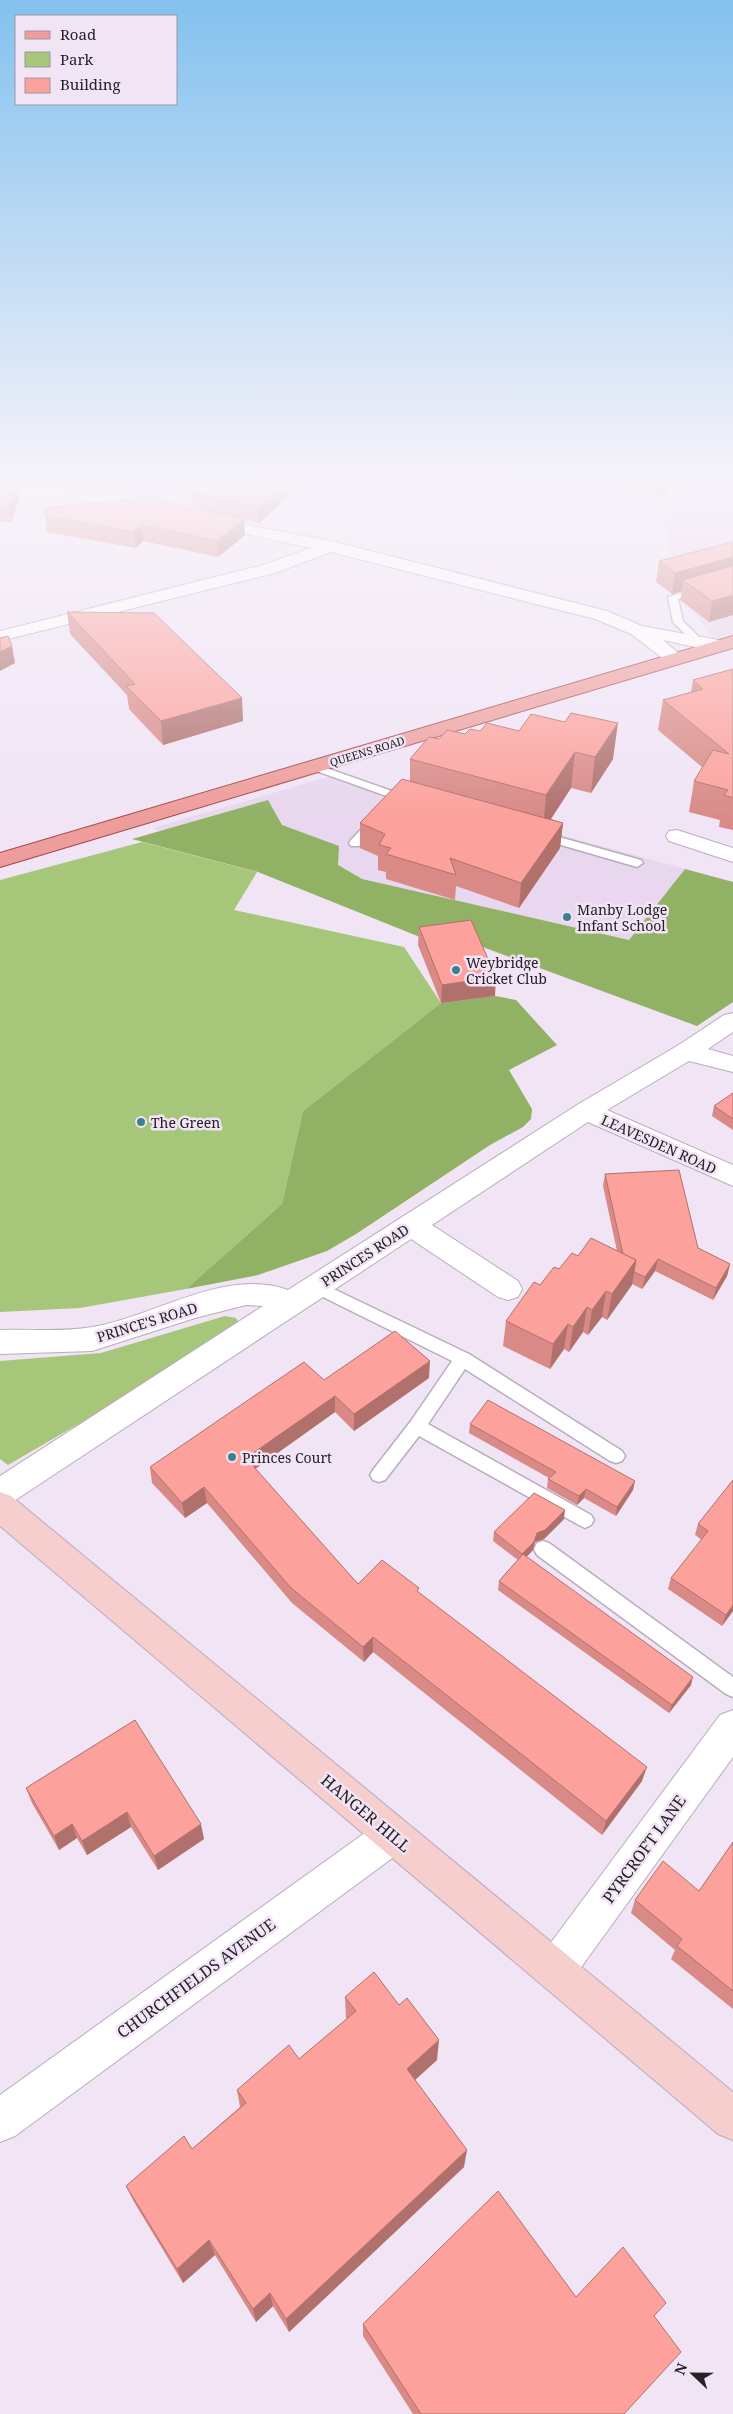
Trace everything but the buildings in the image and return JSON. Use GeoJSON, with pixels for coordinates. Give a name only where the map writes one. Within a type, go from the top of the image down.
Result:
{"type":"FeatureCollection","features":[{"type":"Feature","properties":{"kind":"main road","name":"QUEENS ROAD"},"geometry":{"type":"LineString","coordinates":[[0,860],[725,644]]}},
{"type":"Feature","properties":{"kind":"main road","name":"HANGER HILL"},"geometry":{"type":"LineString","coordinates":[[0,1506],[733,2119]]}},
{"type":"Feature","properties":{"kind":"street"},"geometry":{"type":"LineString","coordinates":[[0,636],[175,593]]}},
{"type":"Feature","properties":{"kind":"street"},"geometry":{"type":"LineString","coordinates":[[514,593],[602,615],[637,630],[725,644]]}},
{"type":"Feature","properties":{"kind":"street"},"geometry":{"type":"LineString","coordinates":[[637,630],[676,659]]}},
{"type":"Feature","properties":{"kind":"street"},"geometry":{"type":"LineString","coordinates":[[677,836],[733,855]]}},
{"type":"Feature","properties":{"kind":"street","name":"PRINCES ROAD"},"geometry":{"type":"LineString","coordinates":[[0,1493],[586,1111],[686,1052],[733,1021]]}},
{"type":"Feature","properties":{"kind":"street"},"geometry":{"type":"LineString","coordinates":[[686,1052],[733,1064]]}},
{"type":"Feature","properties":{"kind":"street","name":"LEAVESDEN ROAD"},"geometry":{"type":"LineString","coordinates":[[586,1111],[733,1176]]}},
{"type":"Feature","properties":{"kind":"street"},"geometry":{"type":"LineString","coordinates":[[411,1225],[508,1289]]}},
{"type":"Feature","properties":{"kind":"street","name":"PRINCE'S ROAD"},"geometry":{"type":"LineString","coordinates":[[0,1342],[92,1338],[195,1307],[246,1294],[272,1296],[292,1303]]}},
{"type":"Feature","properties":{"kind":"street","name":"PYRCROFT LANE"},"geometry":{"type":"LineString","coordinates":[[554,1970],[733,1728]]}},
{"type":"Feature","properties":{"kind":"street","name":"CHURCHFIELDS AVENUE"},"geometry":{"type":"LineString","coordinates":[[0,2121],[393,1835]]}},
{"type":"Feature","properties":{"kind":"lane"},"geometry":{"type":"LineString","coordinates":[[688,593],[673,597],[678,622],[698,641]]}},
{"type":"Feature","properties":{"kind":"lane"},"geometry":{"type":"LineString","coordinates":[[315,767],[415,801]]}},
{"type":"Feature","properties":{"kind":"lane"},"geometry":{"type":"LineString","coordinates":[[355,843],[399,797]]}},
{"type":"Feature","properties":{"kind":"lane"},"geometry":{"type":"LineString","coordinates":[[528,832],[637,863]]}},
{"type":"Feature","properties":{"kind":"lane"},"geometry":{"type":"LineString","coordinates":[[317,1287],[463,1359],[616,1456]]}},
{"type":"Feature","properties":{"kind":"lane"},"geometry":{"type":"LineString","coordinates":[[379,1475],[417,1426],[463,1359]]}},
{"type":"Feature","properties":{"kind":"lane"},"geometry":{"type":"LineString","coordinates":[[417,1426],[585,1520]]}},
{"type":"Feature","properties":{"kind":"lane"},"geometry":{"type":"LineString","coordinates":[[543,1549],[733,1688]]}},
{"type":"Feature","properties":{"kind":"shaded area"},"geometry":{"type":"Polygon","coordinates":[[[681,593],[733,593],[733,638],[715,643],[681,593]]]}},
{"type":"Feature","properties":{"kind":"shaded area","name":"Manby Lodge Infant School"},"geometry":{"type":"Polygon","coordinates":[[[338,774],[733,882],[733,1002],[697,1026],[153,828],[338,774]]]}},
{"type":"Feature","properties":{"kind":"green space"},"geometry":{"type":"Polygon","coordinates":[[[268,800],[282,825],[339,846],[338,865],[362,879],[629,940],[685,869],[733,882],[733,1002],[697,1026],[472,943],[435,943],[258,872],[132,839],[268,800]]]}},
{"type":"Feature","properties":{"kind":"green space","name":"The Green"},"geometry":{"type":"Polygon","coordinates":[[[142,842],[257,872],[234,910],[404,947],[441,1003],[303,1111],[282,1204],[186,1289],[80,1308],[0,1312],[0,880],[142,842]]]}},
{"type":"Feature","properties":{"kind":"green space"},"geometry":{"type":"Polygon","coordinates":[[[495,996],[516,1000],[557,1045],[509,1070],[532,1109],[531,1119],[523,1127],[490,1145],[356,1234],[327,1251],[258,1275],[186,1289],[282,1204],[303,1111],[441,1003],[495,996]]]}},
{"type":"Feature","properties":{"kind":"green space"},"geometry":{"type":"Polygon","coordinates":[[[225,1316],[236,1318],[240,1325],[235,1333],[8,1465],[0,1459],[0,1361],[101,1353],[225,1316]]]}},
{"type":"Feature","properties":{"kind":"place","name":"Manby Lodge Infant School"},"geometry":{"type":"Point","coordinates":[567,917]}},
{"type":"Feature","properties":{"kind":"place","name":"Weybridge Cricket Club"},"geometry":{"type":"Point","coordinates":[456,970]}},
{"type":"Feature","properties":{"kind":"place","name":"The Green"},"geometry":{"type":"Point","coordinates":[141,1122]}},
{"type":"Feature","properties":{"kind":"place","name":"Princes Court"},"geometry":{"type":"Point","coordinates":[232,1457]}}]}
